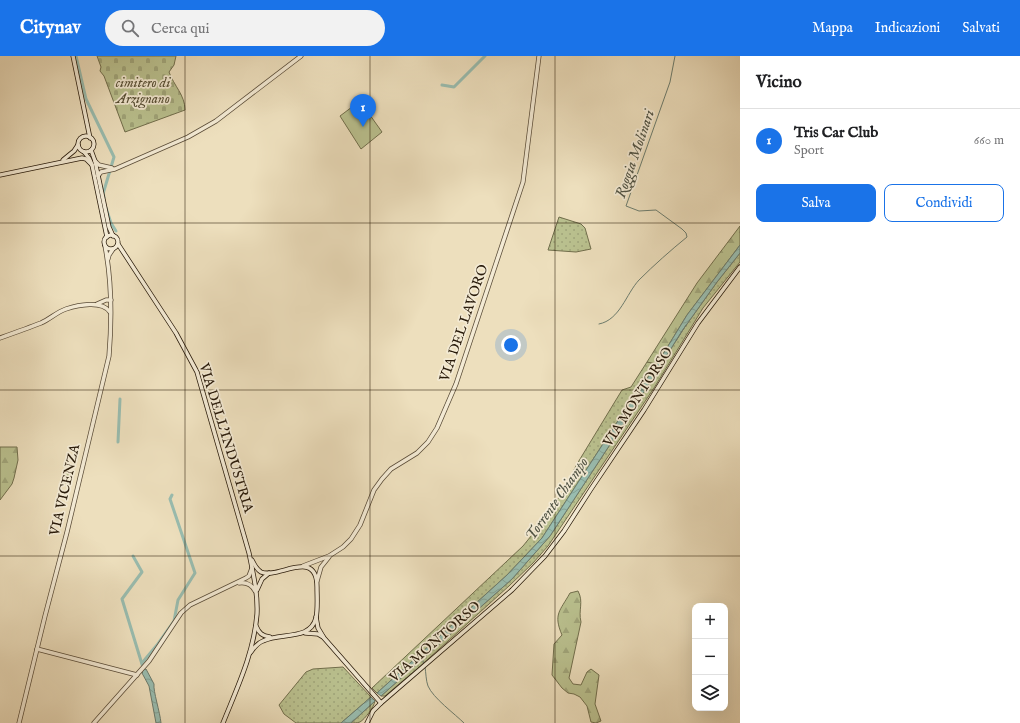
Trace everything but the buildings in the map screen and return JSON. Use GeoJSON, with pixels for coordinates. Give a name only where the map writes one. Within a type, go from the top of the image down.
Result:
{"type":"FeatureCollection","features":[{"type":"Feature","properties":{"kind":"main road"},"geometry":{"type":"LineString","coordinates":[[73,56],[86,123],[93,144],[91,150],[92,155],[95,161],[109,227],[113,236],[117,239],[118,244]]}},
{"type":"Feature","properties":{"kind":"main road"},"geometry":{"type":"LineString","coordinates":[[98,176],[101,172],[115,169],[188,137],[216,121],[301,56]]}},
{"type":"Feature","properties":{"kind":"main road","name":"VIA DEL LAVORO"},"geometry":{"type":"LineString","coordinates":[[303,566],[329,556],[343,547],[351,539],[360,525],[374,490],[382,479],[391,470],[417,453],[428,442],[438,428],[451,395],[523,182],[539,56]]}},
{"type":"Feature","properties":{"kind":"main road"},"geometry":{"type":"LineString","coordinates":[[62,161],[74,151],[79,140],[85,134],[86,123]]}},
{"type":"Feature","properties":{"kind":"main road"},"geometry":{"type":"LineString","coordinates":[[83,137],[90,138]]}},
{"type":"Feature","properties":{"kind":"main road","name":"VIA VICENZA"},"geometry":{"type":"LineString","coordinates":[[19,723],[109,356],[111,335],[111,300],[108,260],[104,242],[107,237],[92,165],[89,158],[78,145]]}},
{"type":"Feature","properties":{"kind":"main road"},"geometry":{"type":"LineString","coordinates":[[62,161],[82,151],[91,150]]}},
{"type":"Feature","properties":{"kind":"main road"},"geometry":{"type":"LineString","coordinates":[[0,175],[82,158],[86,159],[92,165]]}},
{"type":"Feature","properties":{"kind":"main road"},"geometry":{"type":"LineString","coordinates":[[95,161],[99,165],[115,169]]}},
{"type":"Feature","properties":{"kind":"main road"},"geometry":{"type":"LineString","coordinates":[[107,237],[113,236]]}},
{"type":"Feature","properties":{"kind":"main road","name":"VIA VICENZA"},"geometry":{"type":"LineString","coordinates":[[108,260],[109,255],[118,244]]}},
{"type":"Feature","properties":{"kind":"main road","name":"VIA DELL'INDUSTRIA"},"geometry":{"type":"LineString","coordinates":[[118,244],[176,333],[197,372],[256,582],[257,608],[250,654],[223,723]]}},
{"type":"Feature","properties":{"kind":"main road"},"geometry":{"type":"LineString","coordinates":[[105,246],[108,249],[114,249],[122,252]]}},
{"type":"Feature","properties":{"kind":"main road","name":"VIA MONTORSO"},"geometry":{"type":"LineString","coordinates":[[366,723],[373,711],[381,703],[512,590],[544,556],[564,530],[644,410],[698,323],[740,267]]}},
{"type":"Feature","properties":{"kind":"main road"},"geometry":{"type":"LineString","coordinates":[[0,338],[42,322],[67,309],[111,300]]}},
{"type":"Feature","properties":{"kind":"main road"},"geometry":{"type":"LineString","coordinates":[[97,304],[105,306],[111,305]]}},
{"type":"Feature","properties":{"kind":"main road"},"geometry":{"type":"LineString","coordinates":[[105,306],[111,313]]}},
{"type":"Feature","properties":{"kind":"main road","name":"VIA DELL'INDUSTRIA"},"geometry":{"type":"LineString","coordinates":[[249,553],[257,569],[262,573],[269,573]]}},
{"type":"Feature","properties":{"kind":"main road","name":"VIA DEL LAVORO"},"geometry":{"type":"LineString","coordinates":[[317,581],[321,567],[329,556]]}},
{"type":"Feature","properties":{"kind":"main road"},"geometry":{"type":"LineString","coordinates":[[256,593],[260,581],[269,573],[303,566],[310,569],[317,581],[316,617],[318,628],[324,638],[381,703]]}},
{"type":"Feature","properties":{"kind":"main road"},"geometry":{"type":"LineString","coordinates":[[94,723],[149,661],[181,613],[190,605],[249,576],[252,567]]}},
{"type":"Feature","properties":{"kind":"main road"},"geometry":{"type":"LineString","coordinates":[[236,583],[248,584],[252,586],[256,593]]}},
{"type":"Feature","properties":{"kind":"main road"},"geometry":{"type":"LineString","coordinates":[[305,633],[312,628],[316,617]]}},
{"type":"Feature","properties":{"kind":"main road"},"geometry":{"type":"LineString","coordinates":[[255,625],[259,632],[264,636],[271,638]]}},
{"type":"Feature","properties":{"kind":"main road"},"geometry":{"type":"LineString","coordinates":[[305,633],[318,634],[324,638]]}},
{"type":"Feature","properties":{"kind":"main road","name":"VIA DELL'INDUSTRIA"},"geometry":{"type":"LineString","coordinates":[[250,654],[257,645],[271,638],[305,633]]}},
{"type":"Feature","properties":{"kind":"main road"},"geometry":{"type":"LineString","coordinates":[[37,649],[137,675]]}},
{"type":"Feature","properties":{"kind":"green space","name":"cimitero di Arzignano"},"geometry":{"type":"Polygon","coordinates":[[[97,56],[176,56],[174,65],[169,72],[181,95],[185,105],[185,110],[125,132],[104,76],[100,71],[101,67],[97,56]]]}},
{"type":"Feature","properties":{"kind":"green space"},"geometry":{"type":"Polygon","coordinates":[[[360,101],[382,132],[361,149],[340,116],[360,101]]]}},
{"type":"Feature","properties":{"kind":"green space"},"geometry":{"type":"Polygon","coordinates":[[[559,217],[581,224],[585,228],[591,249],[576,252],[548,250],[559,217]]]}},
{"type":"Feature","properties":{"kind":"green space"},"geometry":{"type":"Polygon","coordinates":[[[740,226],[740,245],[687,315],[657,364],[647,362],[697,283],[740,226]]]}},
{"type":"Feature","properties":{"kind":"green space"},"geometry":{"type":"Polygon","coordinates":[[[740,253],[740,262],[703,308],[654,388],[548,546],[509,586],[418,668],[385,696],[381,696],[512,579],[550,536],[632,411],[682,331],[740,253]]]}},
{"type":"Feature","properties":{"kind":"green space"},"geometry":{"type":"Polygon","coordinates":[[[647,362],[657,364],[625,410],[542,538],[507,575],[377,693],[372,688],[523,546],[540,525],[564,490],[577,464],[622,390],[631,387],[647,362]]]}},
{"type":"Feature","properties":{"kind":"green space"},"geometry":{"type":"Polygon","coordinates":[[[0,447],[17,447],[18,460],[12,484],[0,500],[0,447]]]}},
{"type":"Feature","properties":{"kind":"green space"},"geometry":{"type":"Polygon","coordinates":[[[64,471],[70,473],[67,483],[61,482],[64,471]]]}},
{"type":"Feature","properties":{"kind":"green space"},"geometry":{"type":"Polygon","coordinates":[[[578,591],[581,599],[581,622],[569,678],[573,684],[581,685],[587,672],[591,669],[599,675],[595,704],[601,721],[596,723],[591,722],[587,706],[580,697],[568,693],[552,675],[554,644],[562,635],[558,622],[559,613],[570,593],[578,591]]]}},
{"type":"Feature","properties":{"kind":"green space"},"geometry":{"type":"Polygon","coordinates":[[[343,667],[371,697],[341,723],[296,723],[284,714],[279,705],[306,672],[313,669],[343,667]]]}},
{"type":"Feature","properties":{"kind":"green space"},"geometry":{"type":"Polygon","coordinates":[[[375,701],[367,716],[359,722],[351,723],[375,701]]]}},
{"type":"Feature","properties":{"kind":"water"},"geometry":{"type":"Polygon","coordinates":[[[740,245],[740,253],[682,331],[632,411],[550,536],[512,579],[381,696],[377,693],[507,575],[542,538],[625,410],[654,369],[687,315],[740,245]]]}},
{"type":"Feature","properties":{"kind":"water"},"geometry":{"type":"Polygon","coordinates":[[[146,669],[154,684],[161,723],[156,723],[149,686],[142,673],[146,669]]]}},
{"type":"Feature","properties":{"kind":"water"},"geometry":{"type":"Polygon","coordinates":[[[371,697],[375,701],[351,723],[341,723],[371,697]]]}},
{"type":"Feature","properties":{"kind":"waterway"},"geometry":{"type":"LineString","coordinates":[[76,56],[86,99],[114,157],[103,194],[104,197]]}},
{"type":"Feature","properties":{"kind":"waterway"},"geometry":{"type":"LineString","coordinates":[[442,85],[454,87],[485,56]]}},
{"type":"Feature","properties":{"kind":"waterway","name":"Roggia Molinari"},"geometry":{"type":"LineString","coordinates":[[599,324],[606,322],[612,317],[622,306],[639,280],[687,237],[686,233],[682,229],[656,210],[639,211],[626,206],[670,82],[675,56]]}},
{"type":"Feature","properties":{"kind":"waterway"},"geometry":{"type":"LineString","coordinates":[[106,208],[111,223],[116,231]]}},
{"type":"Feature","properties":{"kind":"waterway","name":"Torrente Chiampo"},"geometry":{"type":"LineString","coordinates":[[676,341],[686,325]]}},
{"type":"Feature","properties":{"kind":"waterway"},"geometry":{"type":"LineString","coordinates":[[118,442],[120,399]]}},
{"type":"Feature","properties":{"kind":"waterway"},"geometry":{"type":"LineString","coordinates":[[142,663],[174,621],[178,600],[195,573],[170,499],[172,495]]}},
{"type":"Feature","properties":{"kind":"waterway"},"geometry":{"type":"LineString","coordinates":[[133,556],[142,572],[122,599],[145,674]]}},
{"type":"Feature","properties":{"kind":"waterway","name":"Torrente Chiampo"},"geometry":{"type":"LineString","coordinates":[[422,658],[424,664]]}},
{"type":"Feature","properties":{"kind":"waterway"},"geometry":{"type":"LineString","coordinates":[[425,667],[427,684],[431,691],[439,701],[464,723]]}},
{"type":"Feature","properties":{"kind":"place","name":"Tris Car Club"},"geometry":{"type":"Point","coordinates":[363,127]}}]}
